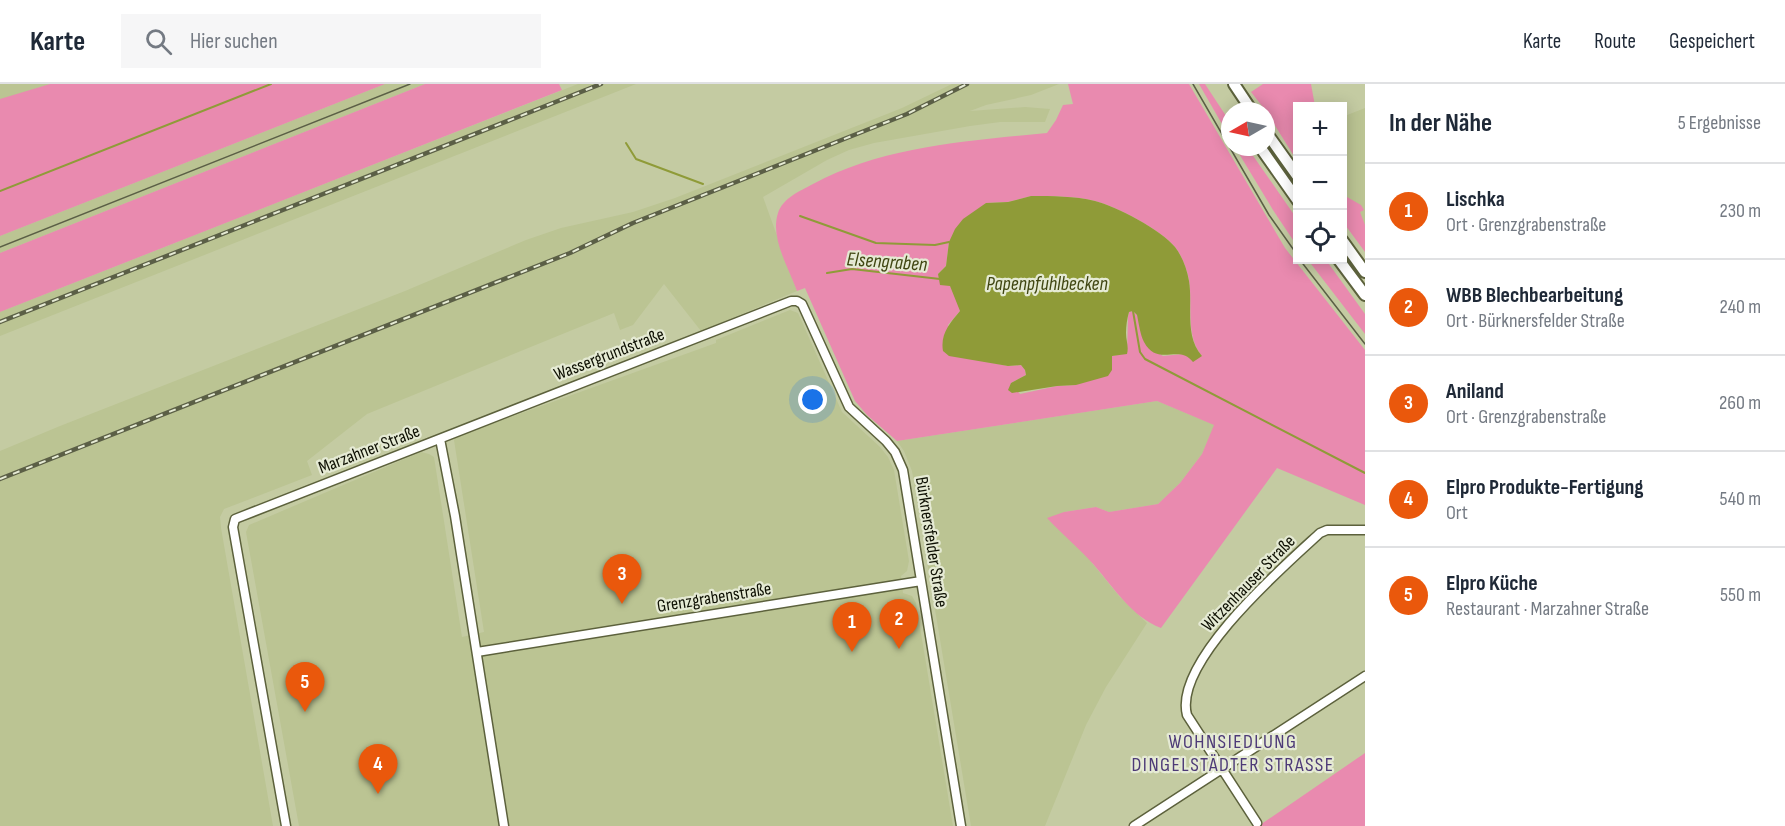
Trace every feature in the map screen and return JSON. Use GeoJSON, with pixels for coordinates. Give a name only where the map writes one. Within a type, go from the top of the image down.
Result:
{"type":"FeatureCollection","features":[{"type":"Feature","properties":{"kind":"main road"},"geometry":{"type":"LineString","coordinates":[[1234,84],[1246,102]]}},
{"type":"Feature","properties":{"kind":"main road"},"geometry":{"type":"LineString","coordinates":[[1275,145],[1293,170]]}},
{"type":"Feature","properties":{"kind":"main road"},"geometry":{"type":"LineString","coordinates":[[1266,156],[1293,194]]}},
{"type":"Feature","properties":{"kind":"main road"},"geometry":{"type":"LineString","coordinates":[[1347,247],[1365,272]]}},
{"type":"Feature","properties":{"kind":"main road"},"geometry":{"type":"LineString","coordinates":[[1342,264],[1365,295]]}},
{"type":"Feature","properties":{"kind":"street","name":"Wassergrundstraße"},"geometry":{"type":"LineString","coordinates":[[440,439],[791,301]]}},
{"type":"Feature","properties":{"kind":"street","name":"Bürknersfelder Straße"},"geometry":{"type":"LineString","coordinates":[[791,301],[802,304],[849,407],[886,441],[899,459],[903,470],[961,826]]}},
{"type":"Feature","properties":{"kind":"street","name":"Marzahner Straße"},"geometry":{"type":"LineString","coordinates":[[286,826],[233,522],[239,517],[440,439],[504,826]]}},
{"type":"Feature","properties":{"kind":"street","name":"Witzenhauser Straße"},"geometry":{"type":"LineString","coordinates":[[1257,823],[1186,711],[1187,695],[1195,672],[1209,648],[1230,623],[1266,584],[1320,533],[1327,530],[1365,530]]}},
{"type":"Feature","properties":{"kind":"street","name":"Grenzgrabenstraße"},"geometry":{"type":"LineString","coordinates":[[477,652],[921,581]]}},
{"type":"Feature","properties":{"kind":"street"},"geometry":{"type":"LineString","coordinates":[[1134,826],[1362,678],[1365,688]]}},
{"type":"Feature","properties":{"kind":"shaded area"},"geometry":{"type":"Polygon","coordinates":[[[0,84],[51,84],[0,100],[0,84]]]}},
{"type":"Feature","properties":{"kind":"shaded area"},"geometry":{"type":"Polygon","coordinates":[[[50,84],[385,84],[0,236],[0,99],[50,84]]]}},
{"type":"Feature","properties":{"kind":"shaded area"},"geometry":{"type":"Polygon","coordinates":[[[385,84],[425,84],[0,253],[0,236],[385,84]]]}},
{"type":"Feature","properties":{"kind":"shaded area"},"geometry":{"type":"Polygon","coordinates":[[[425,84],[559,84],[562,90],[0,312],[0,253],[425,84]]]}},
{"type":"Feature","properties":{"kind":"shaded area"},"geometry":{"type":"Polygon","coordinates":[[[578,84],[636,84],[0,336],[0,312],[578,84]]]}},
{"type":"Feature","properties":{"kind":"shaded area"},"geometry":{"type":"Polygon","coordinates":[[[952,84],[1059,84],[1031,95],[970,111],[1025,107],[1050,109],[1045,122],[1000,122],[874,143],[849,150],[827,160],[763,197],[797,291],[701,331],[664,284],[633,325],[620,330],[614,313],[367,414],[307,461],[312,475],[224,509],[220,517],[221,528],[273,826],[0,826],[0,451],[405,291],[526,240],[561,228],[633,212],[675,198],[902,108],[952,84]]]}},
{"type":"Feature","properties":{"kind":"shaded area"},"geometry":{"type":"Polygon","coordinates":[[[1068,84],[1189,84],[1221,139],[1221,156],[1231,156],[1293,258],[1293,264],[1298,264],[1365,350],[1365,505],[1277,468],[1161,628],[1132,609],[1088,559],[1047,518],[1064,512],[1096,507],[1109,512],[1158,504],[1180,483],[1202,454],[1214,425],[1157,401],[897,441],[867,415],[855,401],[805,288],[797,291],[781,252],[776,232],[778,213],[788,199],[840,171],[897,153],[927,147],[1047,133],[1063,105],[1073,104],[1068,84]],[[1031,196],[1008,202],[986,203],[949,242],[946,266],[938,274],[950,285],[960,307],[960,311],[948,325],[968,358],[1008,366],[1021,365],[1026,375],[1011,383],[1020,394],[1057,386],[1076,385],[1112,356],[1127,353],[1128,317],[1129,312],[1133,311],[1137,315],[1146,345],[1163,356],[1183,354],[1202,356],[1191,330],[1187,271],[1175,247],[1160,233],[1114,208],[1095,201],[1031,196]]]}},
{"type":"Feature","properties":{"kind":"shaded area"},"geometry":{"type":"Polygon","coordinates":[[[1199,84],[1205,84],[1221,108],[1221,122],[1199,84]]]}},
{"type":"Feature","properties":{"kind":"shaded area"},"geometry":{"type":"Polygon","coordinates":[[[1263,84],[1311,84],[1314,102],[1293,102],[1293,155],[1275,126],[1275,102],[1259,102],[1251,92],[1263,84]]]}},
{"type":"Feature","properties":{"kind":"shaded area"},"geometry":{"type":"Polygon","coordinates":[[[1365,108],[1365,247],[1347,222],[1347,115],[1365,108]]]}},
{"type":"Feature","properties":{"kind":"shaded area"},"geometry":{"type":"Polygon","coordinates":[[[1240,156],[1253,156],[1293,213],[1293,240],[1240,156]]]}},
{"type":"Feature","properties":{"kind":"shaded area"},"geometry":{"type":"Polygon","coordinates":[[[1347,197],[1361,205],[1364,210],[1360,212],[1365,225],[1365,252],[1347,227],[1347,197]]]}},
{"type":"Feature","properties":{"kind":"shaded area"},"geometry":{"type":"Polygon","coordinates":[[[1311,264],[1329,264],[1365,314],[1365,334],[1311,264]]]}},
{"type":"Feature","properties":{"kind":"shaded area"},"geometry":{"type":"Polygon","coordinates":[[[790,310],[798,313],[842,412],[880,447],[894,470],[909,561],[907,571],[901,576],[903,593],[912,596],[916,603],[953,826],[299,826],[246,532],[249,525],[421,452],[429,454],[434,457],[462,637],[484,632],[455,437],[716,343],[716,340],[790,310]]]}},
{"type":"Feature","properties":{"kind":"shaded area"},"geometry":{"type":"Polygon","coordinates":[[[1157,401],[1215,425],[1202,454],[1180,483],[1158,504],[1109,512],[1096,507],[1064,512],[1092,563],[1119,596],[1147,623],[1106,687],[1086,725],[1045,826],[971,826],[912,471],[897,441],[1157,401]]]}},
{"type":"Feature","properties":{"kind":"shaded area"},"geometry":{"type":"Polygon","coordinates":[[[1365,753],[1365,826],[1258,826],[1260,825],[1365,753]]]}},
{"type":"Feature","properties":{"kind":"water","name":"Papenpfuhlbecken"},"geometry":{"type":"Polygon","coordinates":[[[1031,196],[1071,197],[1104,204],[1138,220],[1168,240],[1180,254],[1187,272],[1191,330],[1196,348],[1202,356],[1193,362],[1181,355],[1162,355],[1150,350],[1144,342],[1137,315],[1133,311],[1129,312],[1127,322],[1127,354],[1112,356],[1112,370],[1108,376],[1076,385],[1012,393],[1008,390],[1011,383],[1026,375],[1021,365],[1008,366],[949,356],[943,351],[944,334],[960,311],[950,286],[940,285],[938,274],[946,266],[949,242],[955,229],[963,219],[986,203],[1008,202],[1031,196]]]}},
{"type":"Feature","properties":{"kind":"waterway"},"geometry":{"type":"LineString","coordinates":[[0,191],[271,84]]}},
{"type":"Feature","properties":{"kind":"waterway"},"geometry":{"type":"LineString","coordinates":[[626,143],[636,159],[703,184]]}},
{"type":"Feature","properties":{"kind":"waterway"},"geometry":{"type":"LineString","coordinates":[[800,216],[876,243],[935,245],[949,242]]}},
{"type":"Feature","properties":{"kind":"waterway","name":"Elsengraben"},"geometry":{"type":"LineString","coordinates":[[827,273],[852,269],[940,279]]}},
{"type":"Feature","properties":{"kind":"waterway"},"geometry":{"type":"LineString","coordinates":[[1133,311],[1140,352],[1145,359],[1365,473]]}},
{"type":"Feature","properties":{"kind":"tram line"},"geometry":{"type":"LineString","coordinates":[[0,247],[410,84]]}},
{"type":"Feature","properties":{"kind":"tram line"},"geometry":{"type":"LineString","coordinates":[[1193,84],[1269,215],[1293,249]]}},
{"type":"Feature","properties":{"kind":"tram line"},"geometry":{"type":"LineString","coordinates":[[1303,264],[1365,344]]}},
{"type":"Feature","properties":{"kind":"railway"},"geometry":{"type":"LineString","coordinates":[[0,322],[601,84]]}},
{"type":"Feature","properties":{"kind":"railway"},"geometry":{"type":"LineString","coordinates":[[0,479],[570,253],[633,223],[907,114],[967,84]]}},
{"type":"Feature","properties":{"kind":"place","name":"Aniland"},"geometry":{"type":"Point","coordinates":[622,604]}},
{"type":"Feature","properties":{"kind":"place","name":"WBB Blechbearbeitung"},"geometry":{"type":"Point","coordinates":[899,649]}},
{"type":"Feature","properties":{"kind":"place","name":"Lischka"},"geometry":{"type":"Point","coordinates":[852,652]}},
{"type":"Feature","properties":{"kind":"place","name":"Elpro Küche"},"geometry":{"type":"Point","coordinates":[305,712]}},
{"type":"Feature","properties":{"kind":"place","name":"Elpro Produkte-Fertigung"},"geometry":{"type":"Point","coordinates":[378,794]}},
{"type":"Feature","properties":{"kind":"district","name":"WOHNSIEDLUNG DINGELSTÄDTER STRASSE"},"geometry":{"type":"Point","coordinates":[1233,752]}}]}
